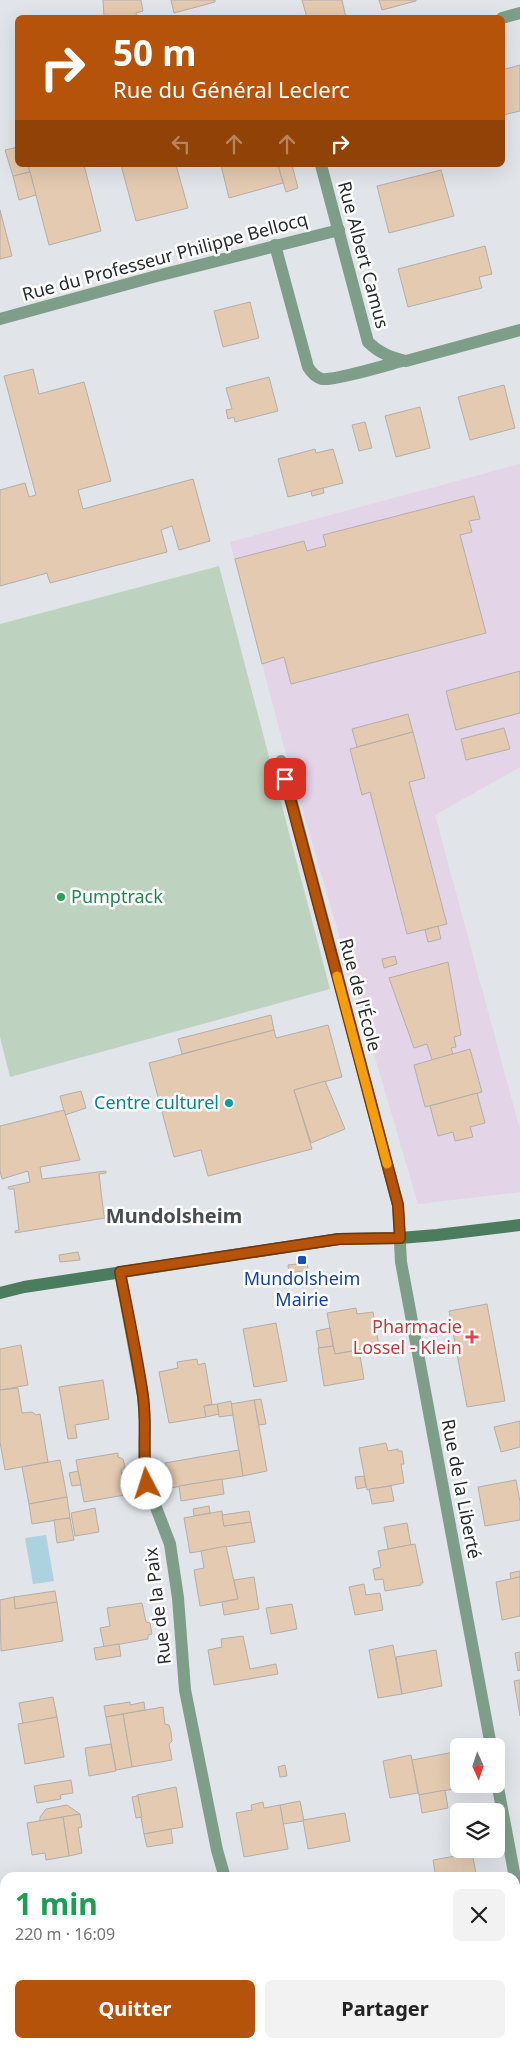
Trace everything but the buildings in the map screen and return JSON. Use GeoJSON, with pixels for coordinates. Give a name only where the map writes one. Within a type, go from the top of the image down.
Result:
{"type":"FeatureCollection","features":[{"type":"Feature","properties":{"kind":"street"},"geometry":{"type":"LineString","coordinates":[[505,17],[520,13]]}},
{"type":"Feature","properties":{"kind":"street","name":"Rue Albert Camus"},"geometry":{"type":"LineString","coordinates":[[322,167],[340,230],[368,342],[376,350],[388,356],[406,360]]}},
{"type":"Feature","properties":{"kind":"street","name":"Rue du Professeur Philippe Bellocq"},"geometry":{"type":"LineString","coordinates":[[0,319],[275,245],[340,230]]}},
{"type":"Feature","properties":{"kind":"street"},"geometry":{"type":"LineString","coordinates":[[275,245],[308,367],[313,374],[322,379],[335,378],[520,330]]}},
{"type":"Feature","properties":{"kind":"street","name":"Rue de l'École"},"geometry":{"type":"LineString","coordinates":[[281,761],[398,1205],[400,1238]]}},
{"type":"Feature","properties":{"kind":"street"},"geometry":{"type":"LineString","coordinates":[[0,1293],[24,1287],[339,1239],[400,1238],[456,1233],[520,1224]]}},
{"type":"Feature","properties":{"kind":"street","name":"Rue de la Liberté"},"geometry":{"type":"LineString","coordinates":[[400,1238],[401,1262],[406,1290],[490,1738]]}},
{"type":"Feature","properties":{"kind":"street","name":"Rue de la Paix"},"geometry":{"type":"LineString","coordinates":[[120,1272],[146,1420],[144,1468],[147,1484],[170,1544],[178,1598],[185,1690],[217,1850],[223,1872]]}},
{"type":"Feature","properties":{"kind":"street"},"geometry":{"type":"LineString","coordinates":[[499,1793],[514,1872]]}},
{"type":"Feature","properties":{"kind":"shaded area"},"geometry":{"type":"Polygon","coordinates":[[[520,464],[520,767],[435,815],[520,1130],[520,1192],[418,1204],[284,747],[230,542],[520,464]]]}},
{"type":"Feature","properties":{"kind":"green space"},"geometry":{"type":"Polygon","coordinates":[[[219,566],[330,989],[10,1077],[0,1037],[0,624],[219,566]]]}},
{"type":"Feature","properties":{"kind":"water"},"geometry":{"type":"Polygon","coordinates":[[[46,1535],[54,1581],[33,1584],[25,1538],[46,1535]]]}},
{"type":"Feature","properties":{"kind":"slow traffic"},"geometry":{"type":"LineString","coordinates":[[337,976],[387,1164]]}},
{"type":"Feature","properties":{"kind":"place","name":"Pumptrack"},"geometry":{"type":"Point","coordinates":[61,897]}},
{"type":"Feature","properties":{"kind":"place","name":"Centre culturel"},"geometry":{"type":"Point","coordinates":[229,1103]}},
{"type":"Feature","properties":{"kind":"place","name":"Mundolsheim Mairie"},"geometry":{"type":"Point","coordinates":[302,1260]}},
{"type":"Feature","properties":{"kind":"place","name":"Pharmacie Lossel - Klein"},"geometry":{"type":"Point","coordinates":[472,1337]}},
{"type":"Feature","properties":{"kind":"district","name":"Mundolsheim"},"geometry":{"type":"Point","coordinates":[174,1216]}},
{"type":"Feature","properties":{"kind":"route"},"geometry":{"type":"LineString","coordinates":[[147,1484],[144,1468],[146,1420],[143,1396],[120,1272],[339,1239],[400,1238],[398,1205],[285,779]]}}]}
